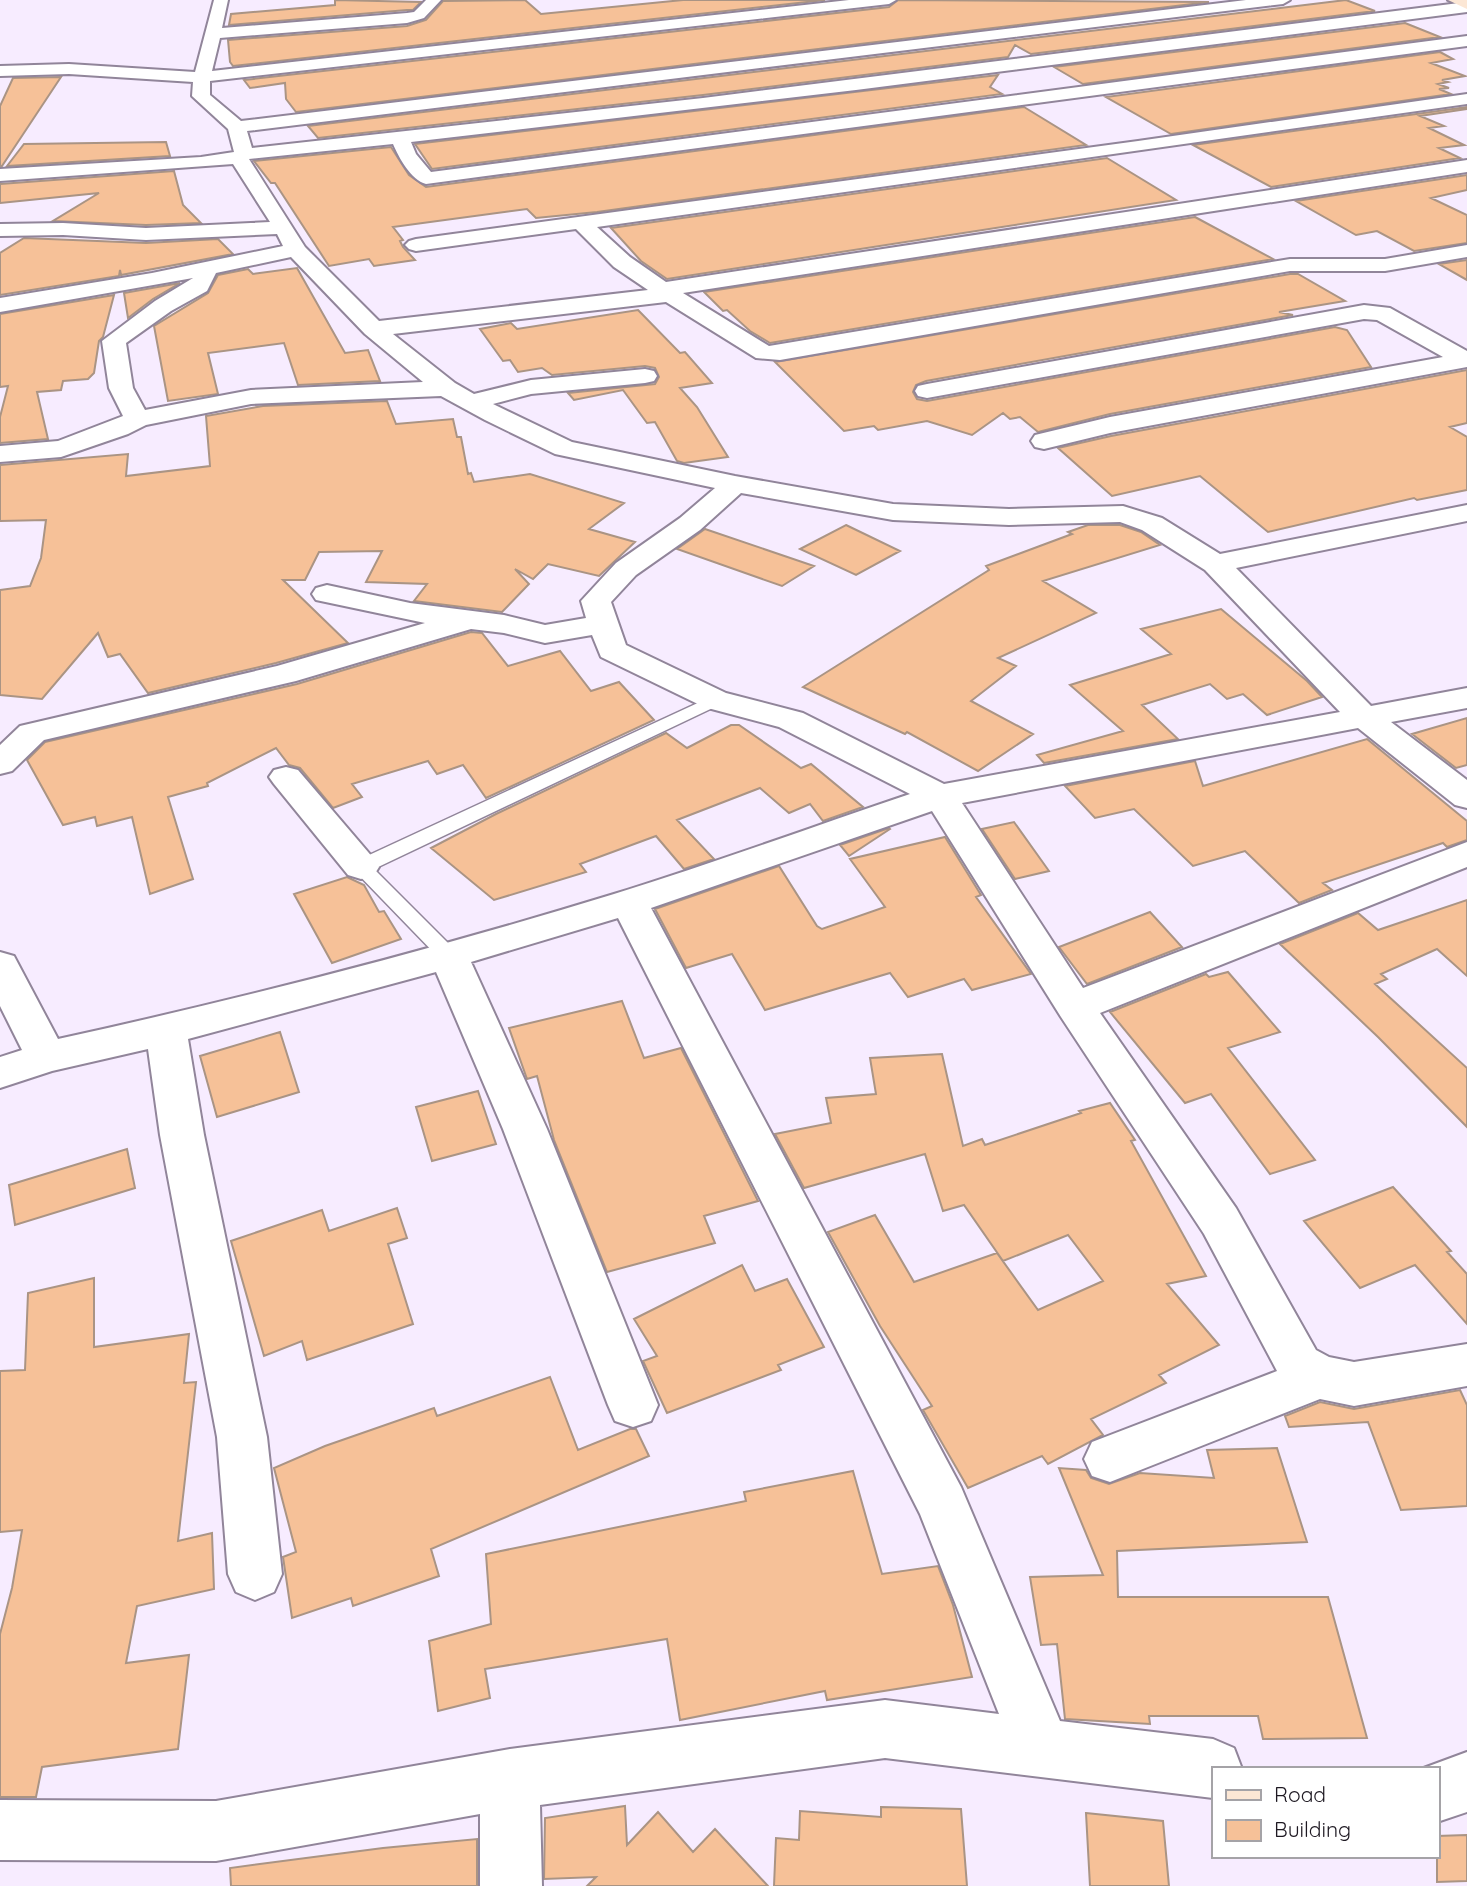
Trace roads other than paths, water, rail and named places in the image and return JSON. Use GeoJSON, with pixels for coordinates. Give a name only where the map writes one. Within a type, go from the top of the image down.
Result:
{"type":"FeatureCollection","features":[{"type":"Feature","properties":{"kind":"street"},"geometry":{"type":"LineString","coordinates":[[221,0],[202,77],[201,96],[237,127],[242,156],[290,238],[373,329],[446,388],[564,448],[735,484],[893,512],[1009,517],[1123,514],[1152,524],[1215,564],[1364,717],[1467,797]]}},
{"type":"Feature","properties":{"kind":"street"},"geometry":{"type":"LineString","coordinates":[[212,34],[407,18],[419,15],[434,0]]}},
{"type":"Feature","properties":{"kind":"street"},"geometry":{"type":"LineString","coordinates":[[0,71],[69,69],[202,77],[877,0]]}},
{"type":"Feature","properties":{"kind":"street"},"geometry":{"type":"LineString","coordinates":[[237,127],[1231,3],[1283,0]]}},
{"type":"Feature","properties":{"kind":"street"},"geometry":{"type":"LineString","coordinates":[[1455,0],[1467,6]]}},
{"type":"Feature","properties":{"kind":"street"},"geometry":{"type":"LineString","coordinates":[[0,175],[201,163],[994,68],[1467,6]]}},
{"type":"Feature","properties":{"kind":"street"},"geometry":{"type":"LineString","coordinates":[[400,138],[407,155],[426,178],[1467,41]]}},
{"type":"Feature","properties":{"kind":"street"},"geometry":{"type":"LineString","coordinates":[[416,245],[1125,149],[1467,99]]}},
{"type":"Feature","properties":{"kind":"street"},"geometry":{"type":"LineString","coordinates":[[373,329],[668,291],[1467,166]]}},
{"type":"Feature","properties":{"kind":"street"},"geometry":{"type":"LineString","coordinates":[[579,221],[622,262],[764,352],[780,353],[1290,265],[1385,265],[1467,251]]}},
{"type":"Feature","properties":{"kind":"street"},"geometry":{"type":"LineString","coordinates":[[0,249],[10,231],[63,229],[290,238]]}},
{"type":"Feature","properties":{"kind":"street"},"geometry":{"type":"LineString","coordinates":[[0,305],[208,269],[290,238]]}},
{"type":"Feature","properties":{"kind":"street"},"geometry":{"type":"LineString","coordinates":[[137,419],[121,388],[114,341],[163,306],[199,286],[208,269]]}},
{"type":"Feature","properties":{"kind":"street"},"geometry":{"type":"LineString","coordinates":[[927,391],[1364,312],[1382,313],[1466,360]]}},
{"type":"Feature","properties":{"kind":"street"},"geometry":{"type":"LineString","coordinates":[[1044,440],[1110,425],[1466,360]]}},
{"type":"Feature","properties":{"kind":"street"},"geometry":{"type":"LineString","coordinates":[[471,402],[531,387],[645,376]]}},
{"type":"Feature","properties":{"kind":"street"},"geometry":{"type":"LineString","coordinates":[[0,454],[61,449],[118,429],[137,419],[251,397],[446,388]]}},
{"type":"Feature","properties":{"kind":"street"},"geometry":{"type":"LineString","coordinates":[[735,484],[690,524],[626,569],[596,601],[612,650],[715,699],[791,720],[940,796],[1075,1007],[1220,1222],[1299,1365],[1319,1377],[1354,1384],[1467,1365]]}},
{"type":"Feature","properties":{"kind":"street"},"geometry":{"type":"LineString","coordinates":[[1215,564],[1467,513]]}},
{"type":"Feature","properties":{"kind":"street"},"geometry":{"type":"LineString","coordinates":[[327,594],[410,612],[472,619],[545,634],[602,624]]}},
{"type":"Feature","properties":{"kind":"street"},"geometry":{"type":"LineString","coordinates":[[0,764],[32,733],[285,674],[472,619]]}},
{"type":"Feature","properties":{"kind":"street"},"geometry":{"type":"LineString","coordinates":[[0,1073],[46,1057],[166,1030],[448,955],[629,902],[940,796],[1467,698]]}},
{"type":"Feature","properties":{"kind":"street"},"geometry":{"type":"LineString","coordinates":[[286,777],[361,867]]}},
{"type":"Feature","properties":{"kind":"street"},"geometry":{"type":"LineString","coordinates":[[1075,1007],[1467,854]]}},
{"type":"Feature","properties":{"kind":"street"},"geometry":{"type":"LineString","coordinates":[[629,902],[942,1504],[1042,1747]]}},
{"type":"Feature","properties":{"kind":"street"},"geometry":{"type":"LineString","coordinates":[[448,955],[525,1129],[634,1405]]}},
{"type":"Feature","properties":{"kind":"street"},"geometry":{"type":"LineString","coordinates":[[0,966],[46,1057]]}},
{"type":"Feature","properties":{"kind":"street"},"geometry":{"type":"LineString","coordinates":[[166,1030],[182,1135],[242,1437],[255,1574]]}},
{"type":"Feature","properties":{"kind":"street"},"geometry":{"type":"LineString","coordinates":[[1110,1459],[1319,1377]]}},
{"type":"Feature","properties":{"kind":"street"},"geometry":{"type":"LineString","coordinates":[[0,1830],[216,1831],[510,1779],[885,1728],[1212,1769]]}},
{"type":"Feature","properties":{"kind":"street"},"geometry":{"type":"LineString","coordinates":[[510,1779],[511,1886]]}},
{"type":"Feature","properties":{"kind":"street"},"geometry":{"type":"LineString","coordinates":[[1439,1791],[1467,1782]]}},
{"type":"Feature","properties":{"kind":"lane"},"geometry":{"type":"LineString","coordinates":[[448,955],[361,867],[715,699]]}}]}
